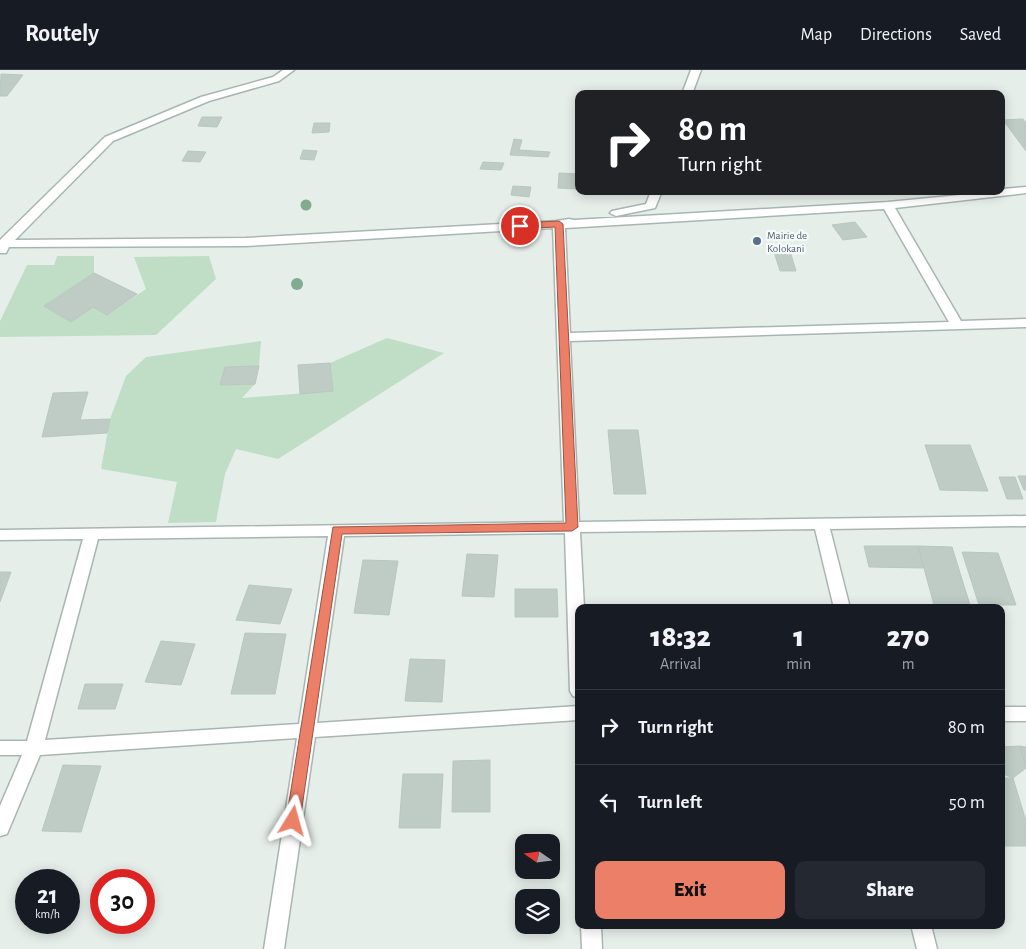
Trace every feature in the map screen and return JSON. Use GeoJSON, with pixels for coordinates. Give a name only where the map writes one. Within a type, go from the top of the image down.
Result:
{"type":"FeatureCollection","features":[{"type":"Feature","properties":{"kind":"street"},"geometry":{"type":"LineString","coordinates":[[1,247],[109,139],[205,99],[276,79],[289,70]]}},
{"type":"Feature","properties":{"kind":"street"},"geometry":{"type":"LineString","coordinates":[[688,90],[696,70]]}},
{"type":"Feature","properties":{"kind":"street"},"geometry":{"type":"LineString","coordinates":[[1005,192],[1026,190]]}},
{"type":"Feature","properties":{"kind":"street"},"geometry":{"type":"LineString","coordinates":[[559,224],[651,206],[655,195]]}},
{"type":"Feature","properties":{"kind":"street"},"geometry":{"type":"LineString","coordinates":[[1,247],[246,242],[888,205],[980,195]]}},
{"type":"Feature","properties":{"kind":"street"},"geometry":{"type":"LineString","coordinates":[[888,205],[957,325]]}},
{"type":"Feature","properties":{"kind":"street"},"geometry":{"type":"LineString","coordinates":[[559,224],[575,604]]}},
{"type":"Feature","properties":{"kind":"street"},"geometry":{"type":"LineString","coordinates":[[564,337],[1026,323]]}},
{"type":"Feature","properties":{"kind":"street"},"geometry":{"type":"LineString","coordinates":[[0,535],[1026,521]]}},
{"type":"Feature","properties":{"kind":"street"},"geometry":{"type":"LineString","coordinates":[[821,524],[841,604]]}},
{"type":"Feature","properties":{"kind":"street"},"geometry":{"type":"LineString","coordinates":[[274,949],[337,530]]}},
{"type":"Feature","properties":{"kind":"street"},"geometry":{"type":"LineString","coordinates":[[0,828],[34,748],[92,533]]}},
{"type":"Feature","properties":{"kind":"street"},"geometry":{"type":"LineString","coordinates":[[0,748],[34,748],[575,713]]}},
{"type":"Feature","properties":{"kind":"street"},"geometry":{"type":"LineString","coordinates":[[1005,714],[1026,714]]}},
{"type":"Feature","properties":{"kind":"street"},"geometry":{"type":"LineString","coordinates":[[591,929],[592,949]]}},
{"type":"Feature","properties":{"kind":"street"},"geometry":{"type":"LineString","coordinates":[[922,929],[927,949]]}},
{"type":"Feature","properties":{"kind":"green space"},"geometry":{"type":"Polygon","coordinates":[[[57,256],[94,256],[94,273],[44,306],[71,322],[93,307],[107,315],[146,289],[134,257],[209,256],[216,279],[156,335],[0,337],[0,321],[27,265],[54,265],[57,256]]]}},
{"type":"Feature","properties":{"kind":"green space"},"geometry":{"type":"Polygon","coordinates":[[[387,338],[444,353],[278,459],[236,449],[225,474],[216,522],[168,523],[177,482],[101,469],[110,419],[126,376],[146,357],[261,341],[259,366],[225,367],[221,385],[255,384],[242,398],[333,391],[330,363],[387,338]]]}},
{"type":"Feature","properties":{"kind":"building"},"geometry":{"type":"Polygon","coordinates":[[[1,74],[23,75],[7,96],[0,96],[1,74]]]}},
{"type":"Feature","properties":{"kind":"building"},"geometry":{"type":"Polygon","coordinates":[[[202,117],[222,117],[217,127],[198,126],[202,117]]]}},
{"type":"Feature","properties":{"kind":"building"},"geometry":{"type":"Polygon","coordinates":[[[1023,119],[1026,123],[1026,151],[1005,123],[1005,120],[1023,119]]]}},
{"type":"Feature","properties":{"kind":"building"},"geometry":{"type":"Polygon","coordinates":[[[314,123],[330,123],[329,132],[312,133],[314,123]]]}},
{"type":"Feature","properties":{"kind":"building"},"geometry":{"type":"Polygon","coordinates":[[[514,139],[522,140],[519,150],[550,152],[548,157],[510,155],[514,139]]]}},
{"type":"Feature","properties":{"kind":"building"},"geometry":{"type":"Polygon","coordinates":[[[303,150],[317,151],[314,160],[300,159],[303,150]]]}},
{"type":"Feature","properties":{"kind":"building"},"geometry":{"type":"Polygon","coordinates":[[[188,151],[206,152],[200,162],[182,161],[188,151]]]}},
{"type":"Feature","properties":{"kind":"building"},"geometry":{"type":"Polygon","coordinates":[[[483,162],[504,163],[501,170],[480,169],[483,162]]]}},
{"type":"Feature","properties":{"kind":"building"},"geometry":{"type":"Polygon","coordinates":[[[559,173],[575,174],[575,189],[558,188],[559,173]]]}},
{"type":"Feature","properties":{"kind":"building"},"geometry":{"type":"Polygon","coordinates":[[[513,186],[531,187],[529,197],[511,195],[513,186]]]}},
{"type":"Feature","properties":{"kind":"building"},"geometry":{"type":"Polygon","coordinates":[[[855,222],[867,237],[843,240],[832,225],[855,222]]]}},
{"type":"Feature","properties":{"kind":"building"},"geometry":{"type":"Polygon","coordinates":[[[790,251],[796,271],[780,271],[774,252],[790,251]]]}},
{"type":"Feature","properties":{"kind":"building"},"geometry":{"type":"Polygon","coordinates":[[[94,273],[137,294],[107,315],[93,307],[71,322],[44,306],[94,273]]]}},
{"type":"Feature","properties":{"kind":"building"},"geometry":{"type":"Polygon","coordinates":[[[330,363],[333,391],[300,394],[298,365],[330,363]]]}},
{"type":"Feature","properties":{"kind":"building"},"geometry":{"type":"Polygon","coordinates":[[[259,366],[255,384],[220,385],[225,367],[259,366]]]}},
{"type":"Feature","properties":{"kind":"building"},"geometry":{"type":"Polygon","coordinates":[[[88,392],[80,420],[110,419],[107,433],[42,437],[53,393],[88,392]]]}},
{"type":"Feature","properties":{"kind":"building"},"geometry":{"type":"Polygon","coordinates":[[[608,430],[638,430],[646,494],[614,494],[608,430]]]}},
{"type":"Feature","properties":{"kind":"building"},"geometry":{"type":"Polygon","coordinates":[[[925,445],[970,445],[988,491],[940,490],[925,445]]]}},
{"type":"Feature","properties":{"kind":"building"},"geometry":{"type":"Polygon","coordinates":[[[1018,476],[1026,476],[1026,490],[1024,490],[1018,476]]]}},
{"type":"Feature","properties":{"kind":"building"},"geometry":{"type":"Polygon","coordinates":[[[999,477],[1015,477],[1023,499],[1007,499],[999,477]]]}},
{"type":"Feature","properties":{"kind":"building"},"geometry":{"type":"Polygon","coordinates":[[[864,546],[918,546],[924,568],[869,567],[864,546]]]}},
{"type":"Feature","properties":{"kind":"building"},"geometry":{"type":"Polygon","coordinates":[[[918,546],[952,547],[970,604],[934,604],[918,546]]]}},
{"type":"Feature","properties":{"kind":"building"},"geometry":{"type":"Polygon","coordinates":[[[962,552],[998,553],[1016,605],[979,604],[962,552]]]}},
{"type":"Feature","properties":{"kind":"building"},"geometry":{"type":"Polygon","coordinates":[[[467,554],[498,555],[494,597],[462,596],[467,554]]]}},
{"type":"Feature","properties":{"kind":"building"},"geometry":{"type":"Polygon","coordinates":[[[363,560],[398,561],[389,615],[354,613],[363,560]]]}},
{"type":"Feature","properties":{"kind":"building"},"geometry":{"type":"Polygon","coordinates":[[[0,572],[11,572],[0,602],[0,572]]]}},
{"type":"Feature","properties":{"kind":"building"},"geometry":{"type":"Polygon","coordinates":[[[249,585],[292,589],[280,624],[236,620],[249,585]]]}},
{"type":"Feature","properties":{"kind":"building"},"geometry":{"type":"Polygon","coordinates":[[[515,589],[557,589],[558,617],[515,617],[515,589]]]}},
{"type":"Feature","properties":{"kind":"building"},"geometry":{"type":"Polygon","coordinates":[[[245,633],[286,634],[275,694],[231,694],[245,633]]]}},
{"type":"Feature","properties":{"kind":"building"},"geometry":{"type":"Polygon","coordinates":[[[161,641],[195,644],[181,685],[145,682],[161,641]]]}},
{"type":"Feature","properties":{"kind":"building"},"geometry":{"type":"Polygon","coordinates":[[[410,659],[445,660],[442,702],[405,701],[410,659]]]}},
{"type":"Feature","properties":{"kind":"building"},"geometry":{"type":"Polygon","coordinates":[[[85,684],[123,684],[115,709],[78,709],[85,684]]]}},
{"type":"Feature","properties":{"kind":"building"},"geometry":{"type":"Polygon","coordinates":[[[1020,746],[1026,768],[1013,778],[1005,775],[1005,747],[1020,746]]]}},
{"type":"Feature","properties":{"kind":"building"},"geometry":{"type":"Polygon","coordinates":[[[1020,746],[1026,747],[1026,766],[1020,746]]]}},
{"type":"Feature","properties":{"kind":"building"},"geometry":{"type":"Polygon","coordinates":[[[490,760],[490,812],[452,812],[453,761],[490,760]]]}},
{"type":"Feature","properties":{"kind":"building"},"geometry":{"type":"Polygon","coordinates":[[[63,765],[101,766],[81,832],[42,831],[63,765]]]}},
{"type":"Feature","properties":{"kind":"building"},"geometry":{"type":"Polygon","coordinates":[[[403,774],[443,774],[440,828],[399,828],[403,774]]]}},
{"type":"Feature","properties":{"kind":"building"},"geometry":{"type":"Polygon","coordinates":[[[1005,778],[1013,778],[1026,821],[1026,846],[1005,846],[1005,778]]]}},
{"type":"Feature","properties":{"kind":"place","name":"Mairie de Kolokani"},"geometry":{"type":"Point","coordinates":[757,241]}},
{"type":"Feature","properties":{"kind":"route"},"geometry":{"type":"LineString","coordinates":[[293,821],[337,530],[572,527],[559,224],[520,226]]}}]}
